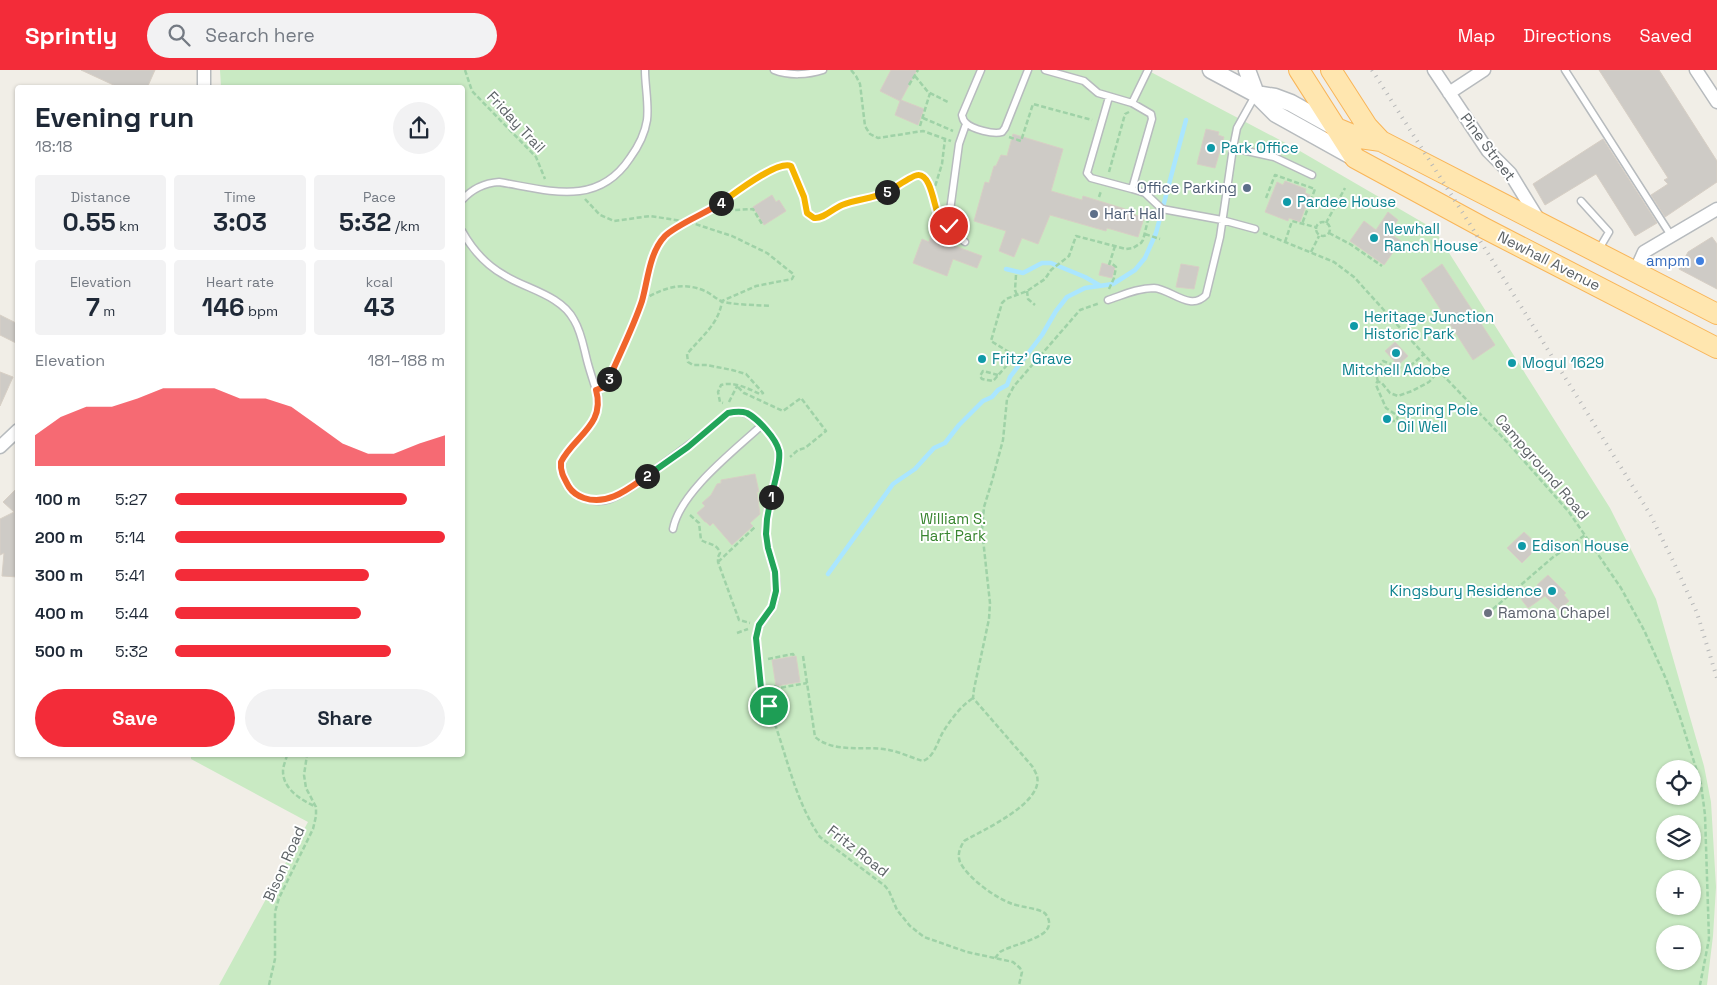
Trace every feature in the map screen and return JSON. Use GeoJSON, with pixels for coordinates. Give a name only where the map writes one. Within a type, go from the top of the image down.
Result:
{"type":"FeatureCollection","features":[{"type":"Feature","properties":{"kind":"main road"},"geometry":{"type":"LineString","coordinates":[[1300,70],[1355,158]]}},
{"type":"Feature","properties":{"kind":"main road"},"geometry":{"type":"LineString","coordinates":[[1331,70],[1367,126],[1381,141]]}},
{"type":"Feature","properties":{"kind":"main road","name":"Newhall Avenue"},"geometry":{"type":"LineString","coordinates":[[1336,128],[1360,138],[1381,141],[1717,314]]}},
{"type":"Feature","properties":{"kind":"main road","name":"Newhall Avenue"},"geometry":{"type":"LineString","coordinates":[[1355,158],[1484,228],[1717,348]]}},
{"type":"Feature","properties":{"kind":"street"},"geometry":{"type":"LineString","coordinates":[[204,70],[204,85]]}},
{"type":"Feature","properties":{"kind":"street","name":"Newhall Avenue"},"geometry":{"type":"LineString","coordinates":[[1212,70],[1256,94],[1291,102],[1336,128]]}},
{"type":"Feature","properties":{"kind":"street"},"geometry":{"type":"LineString","coordinates":[[1247,70],[1256,94]]}},
{"type":"Feature","properties":{"kind":"street","name":"Pine Street"},"geometry":{"type":"LineString","coordinates":[[1434,70],[1488,151],[1510,173],[1542,224]]}},
{"type":"Feature","properties":{"kind":"street"},"geometry":{"type":"LineString","coordinates":[[1449,92],[1484,70]]}},
{"type":"Feature","properties":{"kind":"street"},"geometry":{"type":"LineString","coordinates":[[1696,70],[1717,102]]}},
{"type":"Feature","properties":{"kind":"street","name":"Newhall Avenue"},"geometry":{"type":"LineString","coordinates":[[1256,94],[1269,109],[1283,119],[1355,158]]}},
{"type":"Feature","properties":{"kind":"street"},"geometry":{"type":"LineString","coordinates":[[1635,272],[1644,252],[1717,209]]}},
{"type":"Feature","properties":{"kind":"street"},"geometry":{"type":"LineString","coordinates":[[0,447],[15,433]]}},
{"type":"Feature","properties":{"kind":"lane"},"geometry":{"type":"LineString","coordinates":[[465,197],[470,192],[491,182],[556,193],[586,190],[603,184],[618,174],[633,154],[644,128],[647,108],[645,70]]}},
{"type":"Feature","properties":{"kind":"lane"},"geometry":{"type":"LineString","coordinates":[[774,70],[805,74],[823,70]]}},
{"type":"Feature","properties":{"kind":"lane"},"geometry":{"type":"LineString","coordinates":[[965,242],[949,226],[959,144],[966,124],[962,115],[981,70]]}},
{"type":"Feature","properties":{"kind":"lane"},"geometry":{"type":"LineString","coordinates":[[966,124],[993,134],[1002,132],[1028,70]]}},
{"type":"Feature","properties":{"kind":"lane"},"geometry":{"type":"LineString","coordinates":[[1045,70],[1084,81],[1098,93],[1136,105],[1151,114],[1152,119],[1132,189]]}},
{"type":"Feature","properties":{"kind":"lane"},"geometry":{"type":"LineString","coordinates":[[1136,105],[1148,70]]}},
{"type":"Feature","properties":{"kind":"lane"},"geometry":{"type":"LineString","coordinates":[[1565,70],[1672,237]]}},
{"type":"Feature","properties":{"kind":"lane"},"geometry":{"type":"LineString","coordinates":[[1108,300],[1151,288],[1157,288],[1172,296],[1190,301],[1202,300],[1206,295],[1220,236],[1233,148],[1238,128],[1256,94]]}},
{"type":"Feature","properties":{"kind":"lane"},"geometry":{"type":"LineString","coordinates":[[1109,97],[1087,170],[1088,175],[1092,178],[1145,193],[1162,209],[1222,220],[1255,230]]}},
{"type":"Feature","properties":{"kind":"lane"},"geometry":{"type":"LineString","coordinates":[[1233,148],[1274,157],[1312,174]]}},
{"type":"Feature","properties":{"kind":"lane"},"geometry":{"type":"LineString","coordinates":[[1581,201],[1609,232],[1597,252]]}},
{"type":"Feature","properties":{"kind":"lane"},"geometry":{"type":"LineString","coordinates":[[465,236],[488,264],[504,275],[550,298],[562,306],[574,319],[584,346],[598,404],[594,419],[587,431],[561,462],[563,476],[572,492],[590,500],[600,501],[611,498],[635,484],[688,447],[728,413],[746,413],[762,425],[774,440],[779,451],[766,534],[775,572],[776,591],[770,612],[759,625],[756,638],[761,688]]}},
{"type":"Feature","properties":{"kind":"lane"},"geometry":{"type":"LineString","coordinates":[[673,529],[679,510],[698,485],[762,425]]}},
{"type":"Feature","properties":{"kind":"path","name":"Friday Trail"},"geometry":{"type":"LineString","coordinates":[[465,70],[472,91],[536,158],[546,178],[545,190]]}},
{"type":"Feature","properties":{"kind":"path"},"geometry":{"type":"LineString","coordinates":[[851,70],[860,84],[865,126],[870,134],[878,138],[923,132],[959,144]]}},
{"type":"Feature","properties":{"kind":"path"},"geometry":{"type":"LineString","coordinates":[[909,85],[919,70]]}},
{"type":"Feature","properties":{"kind":"path"},"geometry":{"type":"LineString","coordinates":[[915,76],[930,93],[948,102]]}},
{"type":"Feature","properties":{"kind":"path"},"geometry":{"type":"LineString","coordinates":[[920,126],[930,93]]}},
{"type":"Feature","properties":{"kind":"path"},"geometry":{"type":"LineString","coordinates":[[997,133],[1021,141],[1033,104],[1101,122]]}},
{"type":"Feature","properties":{"kind":"path"},"geometry":{"type":"LineString","coordinates":[[1105,182],[1125,114],[1136,105]]}},
{"type":"Feature","properties":{"kind":"path"},"geometry":{"type":"LineString","coordinates":[[923,118],[962,135]]}},
{"type":"Feature","properties":{"kind":"path"},"geometry":{"type":"LineString","coordinates":[[932,194],[942,164],[945,138]]}},
{"type":"Feature","properties":{"kind":"path"},"geometry":{"type":"LineString","coordinates":[[596,390],[606,386],[642,301],[652,261],[663,239],[667,234],[725,200],[761,175],[786,165],[791,166],[804,197],[807,213],[814,218],[820,218],[841,205],[875,198],[919,174],[926,179],[939,218],[949,226]]}},
{"type":"Feature","properties":{"kind":"path"},"geometry":{"type":"LineString","coordinates":[[1266,198],[1275,174],[1315,189],[1302,224]]}},
{"type":"Feature","properties":{"kind":"path"},"geometry":{"type":"LineString","coordinates":[[1326,223],[1345,188]]}},
{"type":"Feature","properties":{"kind":"path"},"geometry":{"type":"LineString","coordinates":[[725,200],[733,210],[752,209],[762,224]]}},
{"type":"Feature","properties":{"kind":"path"},"geometry":{"type":"LineString","coordinates":[[998,375],[983,371],[980,376],[982,379],[991,381],[998,375],[1014,355],[992,342],[1002,303],[1006,299],[1026,291],[1045,279],[1051,270],[1069,256],[1076,236],[1126,249],[1133,248],[1141,243],[1147,235],[1153,200]]}},
{"type":"Feature","properties":{"kind":"path"},"geometry":{"type":"LineString","coordinates":[[587,202],[600,215],[614,222],[650,216],[689,222],[732,236],[754,245],[778,260],[794,275],[792,279],[742,290],[722,301],[717,318],[706,334],[689,351],[688,362],[693,365],[707,365],[746,374],[763,393],[760,394],[748,388],[727,383],[722,385],[718,392],[720,402],[729,401],[737,386]]}},
{"type":"Feature","properties":{"kind":"path"},"geometry":{"type":"LineString","coordinates":[[1285,242],[1292,221],[1316,228]]}},
{"type":"Feature","properties":{"kind":"path"},"geometry":{"type":"LineString","coordinates":[[1319,223],[1326,223],[1330,227],[1329,233],[1325,237],[1319,236],[1316,233],[1316,228],[1319,223]]}},
{"type":"Feature","properties":{"kind":"path","name":"Campground Road"},"geometry":{"type":"LineString","coordinates":[[1255,230],[1334,262],[1354,277],[1569,512],[1621,588],[1644,630],[1666,679],[1701,784],[1705,814],[1709,939],[1700,985]]}},
{"type":"Feature","properties":{"kind":"path"},"geometry":{"type":"LineString","coordinates":[[1329,233],[1350,244],[1382,266]]}},
{"type":"Feature","properties":{"kind":"path"},"geometry":{"type":"LineString","coordinates":[[1147,235],[1159,239]]}},
{"type":"Feature","properties":{"kind":"path"},"geometry":{"type":"LineString","coordinates":[[1311,252],[1319,236]]}},
{"type":"Feature","properties":{"kind":"path"},"geometry":{"type":"LineString","coordinates":[[995,958],[1000,952],[1019,945],[1046,931],[1049,924],[1048,917],[1044,912],[1008,903],[989,891],[970,875],[959,861],[959,850],[964,841],[1024,806],[1037,787],[1038,777],[1032,766],[973,698],[989,618],[990,603],[982,530],[984,507],[1003,440],[1007,399],[1014,386],[1080,310],[1108,300],[1108,293],[1116,267],[1109,264],[1115,246]]}},
{"type":"Feature","properties":{"kind":"path"},"geometry":{"type":"LineString","coordinates":[[1016,275],[1015,290],[1017,295]]}},
{"type":"Feature","properties":{"kind":"path"},"geometry":{"type":"LineString","coordinates":[[642,301],[654,293],[672,286],[685,285],[706,291],[722,301],[771,306]]}},
{"type":"Feature","properties":{"kind":"path"},"geometry":{"type":"LineString","coordinates":[[1026,291],[1028,298],[1035,305]]}},
{"type":"Feature","properties":{"kind":"path"},"geometry":{"type":"LineString","coordinates":[[1390,421],[1396,421],[1398,416],[1383,404],[1376,385],[1378,382],[1376,373],[1383,361],[1397,368],[1404,369],[1424,354]]}},
{"type":"Feature","properties":{"kind":"path"},"geometry":{"type":"LineString","coordinates":[[1378,382],[1381,382],[1390,393],[1398,396],[1429,382],[1439,371]]}},
{"type":"Feature","properties":{"kind":"path"},"geometry":{"type":"LineString","coordinates":[[737,386],[744,393],[783,411],[801,398],[826,431],[805,448],[798,450],[785,462]]}},
{"type":"Feature","properties":{"kind":"path"},"geometry":{"type":"LineString","coordinates":[[694,518],[699,523],[701,540],[718,548],[720,553],[718,562],[739,620],[759,625]]}},
{"type":"Feature","properties":{"kind":"path"},"geometry":{"type":"LineString","coordinates":[[718,562],[755,527]]}},
{"type":"Feature","properties":{"kind":"path"},"geometry":{"type":"LineString","coordinates":[[1493,609],[1552,558],[1585,535]]}},
{"type":"Feature","properties":{"kind":"path"},"geometry":{"type":"LineString","coordinates":[[779,657],[793,654],[794,656]]}},
{"type":"Feature","properties":{"kind":"path"},"geometry":{"type":"LineString","coordinates":[[803,656],[815,737],[832,746],[889,750],[923,761],[933,754],[944,731],[964,704],[973,698]]}},
{"type":"Feature","properties":{"kind":"path"},"geometry":{"type":"LineString","coordinates":[[768,705],[774,687],[779,688],[801,682],[807,683]]}},
{"type":"Feature","properties":{"kind":"path","name":"Fritz Road"},"geometry":{"type":"LineString","coordinates":[[761,688],[775,721],[790,772],[812,826],[820,837],[885,886],[897,910],[910,926],[924,937],[967,952],[1017,964],[1022,972],[1019,985]]}},
{"type":"Feature","properties":{"kind":"path"},"geometry":{"type":"LineString","coordinates":[[286,757],[283,770],[285,782],[299,798],[316,807]]}},
{"type":"Feature","properties":{"kind":"path"},"geometry":{"type":"LineString","coordinates":[[306,757],[304,775],[306,788],[316,807]]}},
{"type":"Feature","properties":{"kind":"path","name":"Bison Road"},"geometry":{"type":"LineString","coordinates":[[269,985],[275,959],[278,898],[313,829],[316,807]]}},
{"type":"Feature","properties":{"kind":"green space","name":"William S. Hart Park"},"geometry":{"type":"Polygon","coordinates":[[[220,70],[1147,70],[1293,147],[1434,229],[1610,508],[1656,599],[1704,766],[1711,802],[1716,887],[1713,936],[1707,985],[219,985],[308,822],[191,759],[191,757],[465,757],[465,85],[221,85],[220,70]]]}},
{"type":"Feature","properties":{"kind":"building"},"geometry":{"type":"Polygon","coordinates":[[[81,70],[155,70],[148,85],[114,85],[81,70]]]}},
{"type":"Feature","properties":{"kind":"building"},"geometry":{"type":"Polygon","coordinates":[[[891,70],[917,70],[901,100],[924,109],[918,125],[895,115],[900,101],[880,91],[891,70]]]}},
{"type":"Feature","properties":{"kind":"building"},"geometry":{"type":"Polygon","coordinates":[[[1599,70],[1659,70],[1717,161],[1717,182],[1665,217],[1651,195],[1668,184],[1664,180],[1668,178],[1599,70]]]}},
{"type":"Feature","properties":{"kind":"building","name":"Park Office"},"geometry":{"type":"Polygon","coordinates":[[[1206,129],[1219,132],[1218,135],[1224,137],[1215,168],[1197,164],[1206,129]]]}},
{"type":"Feature","properties":{"kind":"building"},"geometry":{"type":"Polygon","coordinates":[[[1013,134],[1063,149],[1051,191],[1082,200],[1083,196],[1125,209],[1124,211],[1144,218],[1138,237],[1107,228],[1106,231],[1050,215],[1038,244],[1022,238],[1014,257],[999,251],[1006,231],[974,221],[985,182],[989,183],[994,166],[996,166],[1001,155],[1007,156],[1013,134]]]}},
{"type":"Feature","properties":{"kind":"building"},"geometry":{"type":"Polygon","coordinates":[[[1603,139],[1657,223],[1635,236],[1596,174],[1545,205],[1533,184],[1603,139]]]}},
{"type":"Feature","properties":{"kind":"building","name":"Pardee House"},"geometry":{"type":"Polygon","coordinates":[[[1285,181],[1306,189],[1305,193],[1310,195],[1300,222],[1289,218],[1288,221],[1265,212],[1277,182],[1283,185],[1285,181]]]}},
{"type":"Feature","properties":{"kind":"building"},"geometry":{"type":"Polygon","coordinates":[[[772,195],[776,202],[779,200],[786,211],[764,225],[753,207],[772,195]]]}},
{"type":"Feature","properties":{"kind":"building","name":"Newhall Ranch House"},"geometry":{"type":"Polygon","coordinates":[[[1388,212],[1398,220],[1394,225],[1397,227],[1392,235],[1401,241],[1384,265],[1350,241],[1364,221],[1376,230],[1388,212]]]}},
{"type":"Feature","properties":{"kind":"building"},"geometry":{"type":"Polygon","coordinates":[[[932,232],[956,241],[955,246],[982,256],[977,268],[953,259],[947,276],[913,263],[922,239],[929,242],[932,232]]]}},
{"type":"Feature","properties":{"kind":"building","name":"ampm"},"geometry":{"type":"Polygon","coordinates":[[[1712,237],[1717,244],[1717,289],[1679,269],[1688,252],[1712,237]]]}},
{"type":"Feature","properties":{"kind":"building"},"geometry":{"type":"Polygon","coordinates":[[[1102,263],[1115,267],[1112,278],[1099,275],[1102,263]]]}},
{"type":"Feature","properties":{"kind":"building"},"geometry":{"type":"Polygon","coordinates":[[[1181,264],[1199,267],[1194,289],[1176,287],[1181,264]]]}},
{"type":"Feature","properties":{"kind":"building"},"geometry":{"type":"Polygon","coordinates":[[[1442,264],[1495,345],[1473,360],[1421,279],[1442,264]]]}},
{"type":"Feature","properties":{"kind":"building"},"geometry":{"type":"Polygon","coordinates":[[[0,315],[15,322],[15,342],[0,335],[0,315]]]}},
{"type":"Feature","properties":{"kind":"building","name":"Mitchell Adobe"},"geometry":{"type":"Polygon","coordinates":[[[1395,342],[1408,356],[1398,365],[1385,351],[1395,342]]]}},
{"type":"Feature","properties":{"kind":"building"},"geometry":{"type":"Polygon","coordinates":[[[0,372],[13,377],[0,406],[0,372]]]}},
{"type":"Feature","properties":{"kind":"building"},"geometry":{"type":"Polygon","coordinates":[[[755,474],[759,492],[757,492],[760,514],[750,523],[753,526],[732,545],[713,523],[710,526],[697,513],[705,506],[702,503],[711,495],[717,484],[721,483],[721,480],[755,474]]]}},
{"type":"Feature","properties":{"kind":"building"},"geometry":{"type":"Polygon","coordinates":[[[15,490],[15,577],[2,576],[4,553],[0,555],[0,519],[14,512],[3,502],[15,490]]]}},
{"type":"Feature","properties":{"kind":"building","name":"Edison House"},"geometry":{"type":"Polygon","coordinates":[[[1524,532],[1537,544],[1522,563],[1507,548],[1524,532]]]}},
{"type":"Feature","properties":{"kind":"building","name":"Kingsbury Residence"},"geometry":{"type":"Polygon","coordinates":[[[1548,575],[1566,593],[1564,595],[1569,601],[1559,610],[1545,596],[1528,608],[1521,599],[1538,586],[1548,575]]]}},
{"type":"Feature","properties":{"kind":"building"},"geometry":{"type":"Polygon","coordinates":[[[796,656],[800,682],[776,686],[772,660],[796,656]]]}},
{"type":"Feature","properties":{"kind":"waterway"},"geometry":{"type":"LineString","coordinates":[[828,574],[893,484],[915,469],[934,448],[945,443],[959,425],[983,401],[992,397],[998,390],[1007,385],[1010,377],[1042,335],[1067,297],[1085,288],[1113,284],[1135,270],[1145,258],[1156,233],[1186,120]]}},
{"type":"Feature","properties":{"kind":"waterway"},"geometry":{"type":"LineString","coordinates":[[1006,269],[1023,273],[1042,263],[1051,263],[1099,285]]}},
{"type":"Feature","properties":{"kind":"railway"},"geometry":{"type":"LineString","coordinates":[[1372,70],[1650,514],[1697,613],[1717,678]]}},
{"type":"Feature","properties":{"kind":"place","name":"Park Office"},"geometry":{"type":"Point","coordinates":[1211,148]}},
{"type":"Feature","properties":{"kind":"place","name":"Office Parking"},"geometry":{"type":"Point","coordinates":[1247,188]}},
{"type":"Feature","properties":{"kind":"place","name":"Pardee House"},"geometry":{"type":"Point","coordinates":[1287,202]}},
{"type":"Feature","properties":{"kind":"place","name":"Hart Hall"},"geometry":{"type":"Point","coordinates":[1094,214]}},
{"type":"Feature","properties":{"kind":"place","name":"Newhall Ranch House"},"geometry":{"type":"Point","coordinates":[1374,238]}},
{"type":"Feature","properties":{"kind":"place","name":"ampm"},"geometry":{"type":"Point","coordinates":[1700,261]}},
{"type":"Feature","properties":{"kind":"place","name":"Heritage Junction Historic Park"},"geometry":{"type":"Point","coordinates":[1354,326]}},
{"type":"Feature","properties":{"kind":"place","name":"Mitchell Adobe"},"geometry":{"type":"Point","coordinates":[1396,353]}},
{"type":"Feature","properties":{"kind":"place","name":"Fritz' Grave"},"geometry":{"type":"Point","coordinates":[982,359]}},
{"type":"Feature","properties":{"kind":"place","name":"Mogul 1629"},"geometry":{"type":"Point","coordinates":[1512,363]}},
{"type":"Feature","properties":{"kind":"place","name":"Spring Pole Oil Well"},"geometry":{"type":"Point","coordinates":[1387,419]}},
{"type":"Feature","properties":{"kind":"place","name":"Edison House"},"geometry":{"type":"Point","coordinates":[1522,546]}},
{"type":"Feature","properties":{"kind":"place","name":"Kingsbury Residence"},"geometry":{"type":"Point","coordinates":[1552,591]}},
{"type":"Feature","properties":{"kind":"place","name":"Ramona Chapel"},"geometry":{"type":"Point","coordinates":[1488,613]}},
{"type":"Feature","properties":{"kind":"route"},"geometry":{"type":"LineString","coordinates":[[769,706],[761,688],[756,631],[770,612],[776,591],[775,572],[766,534],[779,451],[765,428],[746,413],[728,413],[688,447],[635,484],[611,498],[600,501],[580,497],[572,492],[563,476],[561,462],[572,445],[587,431],[597,414],[598,397],[596,390],[606,386],[642,301],[652,261],[663,239],[673,230],[714,208],[761,175],[786,165],[791,166],[800,184],[807,213],[817,219],[841,205],[875,198],[919,174],[926,179],[932,192],[939,218],[949,226]]}}]}
